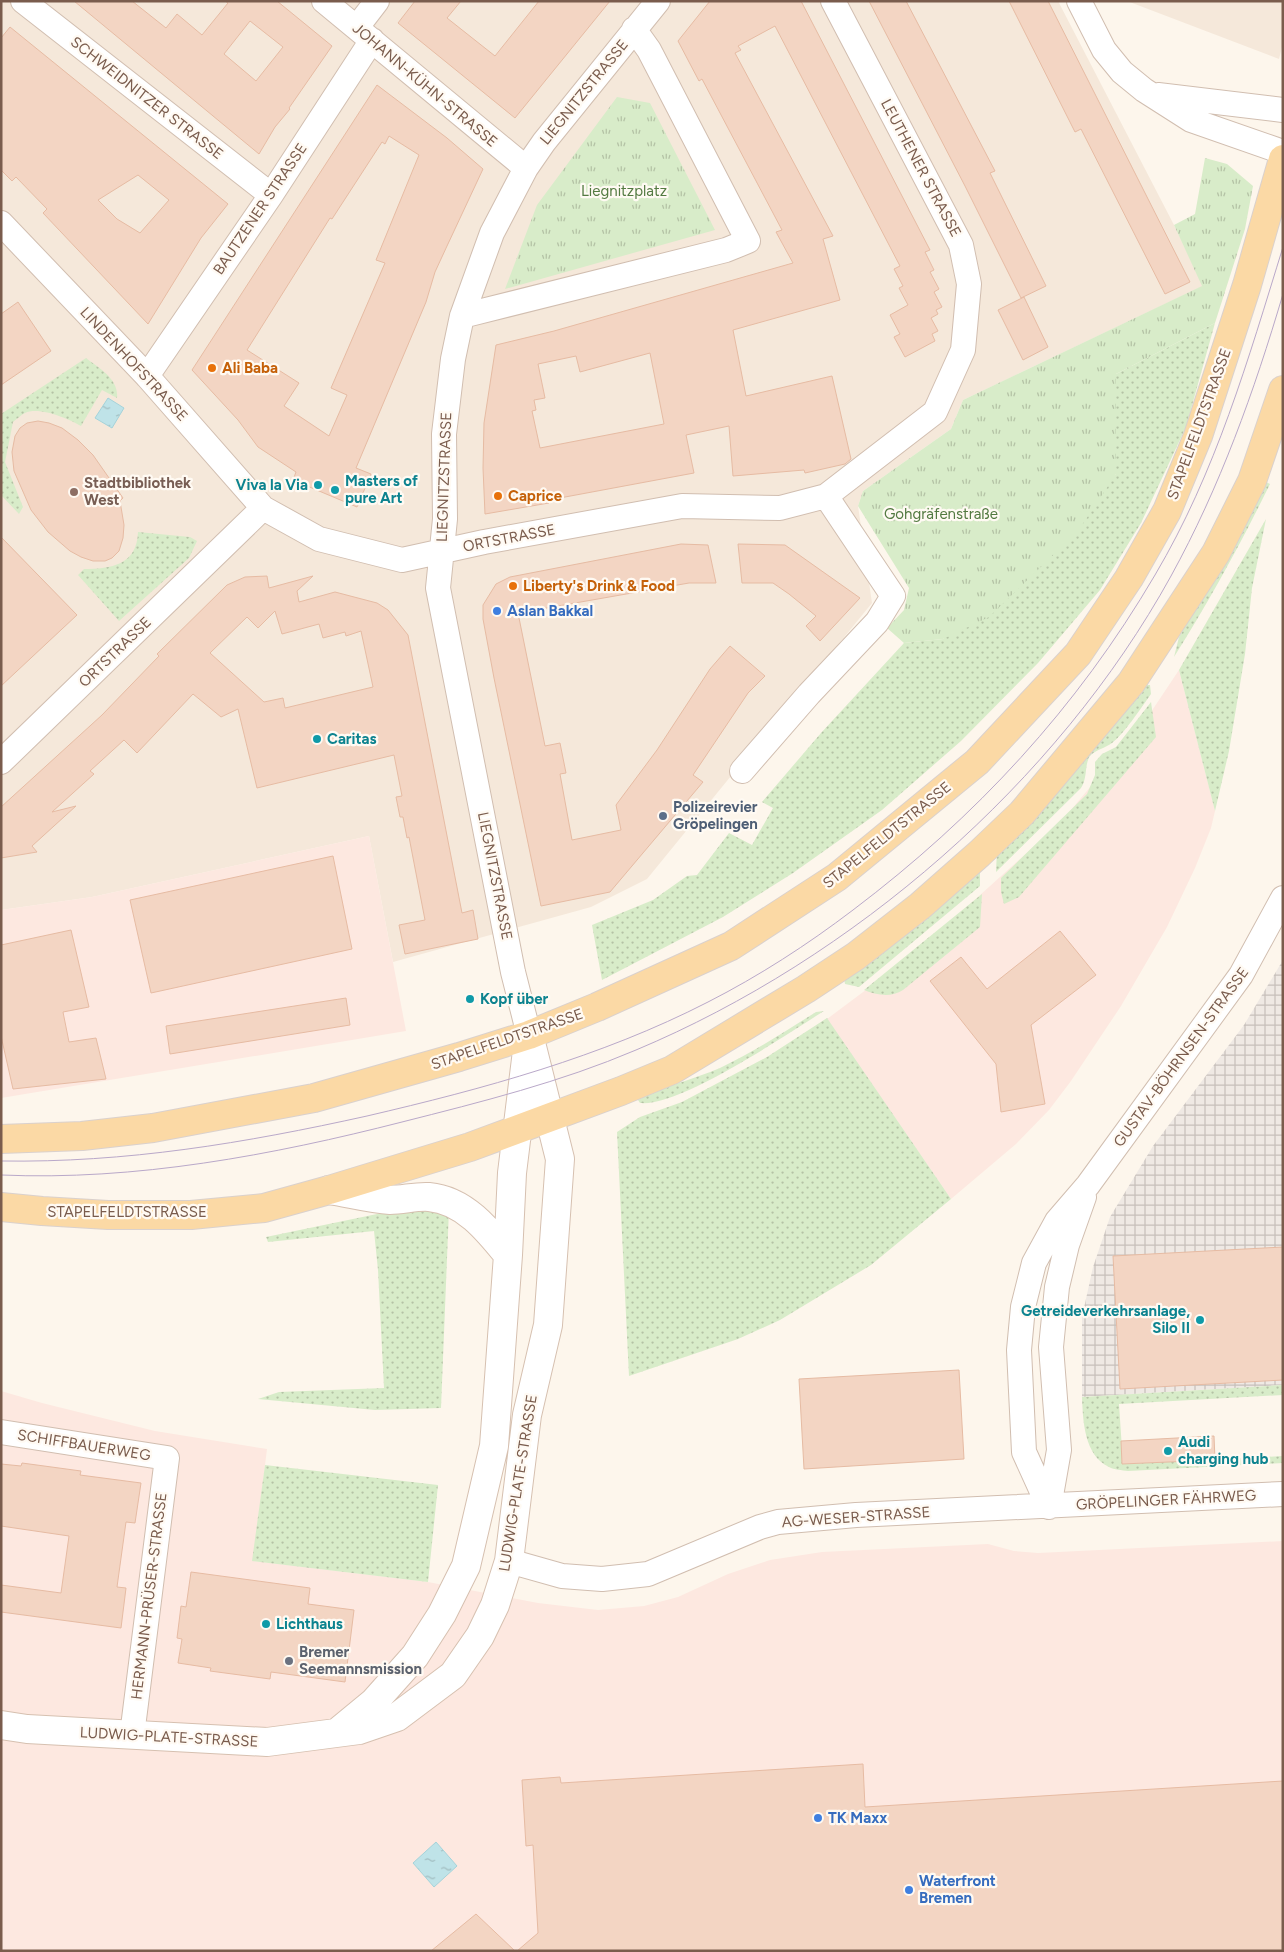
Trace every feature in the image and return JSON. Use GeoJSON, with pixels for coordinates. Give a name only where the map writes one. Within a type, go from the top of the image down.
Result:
{"type":"FeatureCollection","features":[{"type":"Feature","properties":{"kind":"main road","name":"STAPELFELDTSTRASSE"},"geometry":{"type":"LineString","coordinates":[[1,1139],[82,1136],[153,1128],[314,1098],[459,1058],[529,1035],[597,1007],[731,946],[838,877],[977,762],[1078,654],[1129,578],[1167,511],[1198,436],[1247,285],[1283,159]]}},
{"type":"Feature","properties":{"kind":"main road","name":"STAPELFELDTSTRASSE"},"geometry":{"type":"LineString","coordinates":[[1,1207],[99,1214],[191,1215],[264,1208],[454,1152],[621,1091],[672,1070],[806,990],[856,956],[920,906],[1022,813],[1132,683],[1216,553],[1252,481],[1283,390]]}},
{"type":"Feature","properties":{"kind":"street","name":"SCHWEIDNITZER STRASSE"},"geometry":{"type":"LineString","coordinates":[[23,1],[271,195]]}},
{"type":"Feature","properties":{"kind":"street","name":"JOHANN-KÜHN-STRASSE"},"geometry":{"type":"LineString","coordinates":[[324,1],[526,168]]}},
{"type":"Feature","properties":{"kind":"street","name":"BAUTZENER STRASSE"},"geometry":{"type":"LineString","coordinates":[[147,376],[271,195],[364,34],[377,1]]}},
{"type":"Feature","properties":{"kind":"street","name":"LIEGNITZSTRASSE"},"geometry":{"type":"LineString","coordinates":[[529,1035],[513,972],[438,588],[445,519],[444,434],[453,360],[462,316],[492,233],[526,168],[544,142],[658,1]]}},
{"type":"Feature","properties":{"kind":"street","name":"LEUTHENER STRASSE"},"geometry":{"type":"LineString","coordinates":[[826,496],[935,412],[963,350],[969,284],[962,244],[833,1]]}},
{"type":"Feature","properties":{"kind":"street"},"geometry":{"type":"LineString","coordinates":[[1079,1],[1104,50],[1122,72],[1151,94],[1191,120],[1283,152]]}},
{"type":"Feature","properties":{"kind":"street"},"geometry":{"type":"LineString","coordinates":[[462,316],[726,250],[748,240],[649,50],[634,29]]}},
{"type":"Feature","properties":{"kind":"street"},"geometry":{"type":"LineString","coordinates":[[1151,94],[1283,110]]}},
{"type":"Feature","properties":{"kind":"street","name":"LINDENHOFSTRASSE"},"geometry":{"type":"LineString","coordinates":[[1,223],[147,376],[263,508]]}},
{"type":"Feature","properties":{"kind":"street"},"geometry":{"type":"LineString","coordinates":[[742,771],[809,694],[877,622],[894,596],[826,496]]}},
{"type":"Feature","properties":{"kind":"street","name":"ORTSTRASSE"},"geometry":{"type":"LineString","coordinates":[[1,762],[263,508],[319,539],[402,560],[484,542],[682,506],[780,508],[826,496]]}},
{"type":"Feature","properties":{"kind":"street","name":"GUSTAV-BÖHRNSEN-STRASSE"},"geometry":{"type":"LineString","coordinates":[[1049,1507],[1024,1452],[1019,1350],[1023,1307],[1034,1263],[1057,1221],[1088,1185],[1242,975],[1283,898]]}},
{"type":"Feature","properties":{"kind":"street","name":"LUDWIG-PLATE-STRASSE"},"geometry":{"type":"LineString","coordinates":[[1,1725],[27,1729],[267,1742],[359,1730],[397,1717],[453,1675],[480,1636],[495,1605],[509,1561],[527,1414],[548,1325],[560,1159],[529,1035]]}},
{"type":"Feature","properties":{"kind":"street","name":"LUDWIG-PLATE-STRASSE"},"geometry":{"type":"LineString","coordinates":[[336,1734],[374,1702],[415,1656],[442,1614],[466,1566],[494,1446],[512,1173],[529,1035]]}},
{"type":"Feature","properties":{"kind":"street","name":"GUSTAV-BÖHRNSEN-STRASSE"},"geometry":{"type":"LineString","coordinates":[[1049,1507],[1059,1450],[1051,1348],[1057,1287],[1067,1245],[1088,1185]]}},
{"type":"Feature","properties":{"kind":"street"},"geometry":{"type":"LineString","coordinates":[[329,1190],[390,1200],[429,1197],[445,1200],[460,1206],[488,1230],[508,1255]]}},
{"type":"Feature","properties":{"kind":"street","name":"SCHIFFBAUERWEG"},"geometry":{"type":"LineString","coordinates":[[1,1432],[167,1458]]}},
{"type":"Feature","properties":{"kind":"street","name":"HERMANN-PRÜSER-STRASSE"},"geometry":{"type":"LineString","coordinates":[[132,1735],[167,1458]]}},
{"type":"Feature","properties":{"kind":"street","name":"GRÖPELINGER FÄHRWEG"},"geometry":{"type":"LineString","coordinates":[[1049,1507],[1283,1494]]}},
{"type":"Feature","properties":{"kind":"street","name":"AG-WESER-STRASSE"},"geometry":{"type":"LineString","coordinates":[[466,1566],[478,1559],[494,1557],[562,1576],[602,1579],[648,1574],[760,1527],[778,1522],[856,1515],[1049,1507]]}},
{"type":"Feature","properties":{"kind":"shaded area"},"geometry":{"type":"Polygon","coordinates":[[[1,1],[1058,1],[1174,225],[1203,286],[963,400],[951,429],[863,491],[858,506],[872,603],[647,879],[591,907],[393,962],[369,836],[92,897],[1,910],[1,1]]]}},
{"type":"Feature","properties":{"kind":"shaded area"},"geometry":{"type":"Polygon","coordinates":[[[1127,1],[1283,1],[1283,43],[1279,59],[1127,1]]]}},
{"type":"Feature","properties":{"kind":"shaded area"},"geometry":{"type":"Polygon","coordinates":[[[1179,670],[1215,811],[1211,828],[1195,868],[1167,927],[1121,1006],[1071,1081],[1049,1110],[1016,1144],[951,1199],[827,1019],[918,951],[1060,823],[1143,724],[1179,670]]]}},
{"type":"Feature","properties":{"kind":"shaded area"},"geometry":{"type":"Polygon","coordinates":[[[369,836],[406,1031],[1,1098],[1,910],[92,897],[369,836]]]}},
{"type":"Feature","properties":{"kind":"shaded area"},"geometry":{"type":"Polygon","coordinates":[[[1283,960],[1283,1385],[1082,1397],[1082,1317],[1093,1267],[1110,1217],[1153,1146],[1244,1025],[1283,960]]]}},
{"type":"Feature","properties":{"kind":"shaded area"},"geometry":{"type":"Polygon","coordinates":[[[1,1391],[155,1431],[267,1449],[253,1561],[428,1582],[538,1603],[598,1610],[644,1606],[678,1597],[728,1574],[770,1560],[822,1552],[988,1544],[1014,1551],[1038,1553],[1283,1541],[1283,1951],[1,1951],[1,1391]]]}},
{"type":"Feature","properties":{"kind":"green space","name":"Liegnitzplatz"},"geometry":{"type":"Polygon","coordinates":[[[617,97],[650,103],[715,230],[505,289],[537,205],[617,97]]]}},
{"type":"Feature","properties":{"kind":"green space","name":"Gohgräfenstraße"},"geometry":{"type":"Polygon","coordinates":[[[1205,158],[1227,164],[1253,186],[1245,229],[1215,323],[1116,374],[1116,474],[1078,531],[989,617],[943,639],[904,643],[887,628],[904,610],[909,588],[858,506],[863,491],[951,429],[963,400],[1202,286],[1174,225],[1195,214],[1205,158]]]}},
{"type":"Feature","properties":{"kind":"green space"},"geometry":{"type":"Polygon","coordinates":[[[1215,323],[1186,427],[1141,523],[1100,590],[1038,663],[961,741],[882,810],[793,873],[723,917],[602,980],[592,925],[653,900],[687,876],[697,875],[729,833],[752,845],[773,808],[762,802],[821,733],[904,643],[943,639],[1116,474],[1116,374],[1215,323]]]}},
{"type":"Feature","properties":{"kind":"green space"},"geometry":{"type":"Polygon","coordinates":[[[86,358],[112,380],[117,391],[117,398],[102,390],[81,426],[62,417],[38,411],[25,413],[13,422],[5,462],[23,507],[19,514],[1,495],[1,414],[86,358]]]}},
{"type":"Feature","properties":{"kind":"green space"},"geometry":{"type":"Polygon","coordinates":[[[1266,482],[1270,484],[1248,528],[1213,593],[1174,657],[1179,637],[1234,545],[1266,482]]]}},
{"type":"Feature","properties":{"kind":"green space"},"geometry":{"type":"Polygon","coordinates":[[[1266,519],[1252,588],[1245,654],[1229,751],[1215,811],[1179,670],[1266,519]]]}},
{"type":"Feature","properties":{"kind":"green space"},"geometry":{"type":"Polygon","coordinates":[[[138,532],[190,537],[197,541],[189,558],[119,621],[78,575],[84,569],[113,566],[128,558],[133,552],[138,532]]]}},
{"type":"Feature","properties":{"kind":"green space"},"geometry":{"type":"Polygon","coordinates":[[[1144,685],[1150,685],[1151,694],[1122,734],[1109,745],[1091,755],[1087,762],[1085,780],[1081,788],[996,872],[997,850],[1027,824],[1089,755],[1144,685]]]}},
{"type":"Feature","properties":{"kind":"green space"},"geometry":{"type":"Polygon","coordinates":[[[1151,702],[1156,737],[1019,897],[1004,904],[1001,892],[1001,878],[1087,794],[1095,775],[1095,762],[1102,754],[1116,747],[1151,702]]]}},
{"type":"Feature","properties":{"kind":"green space"},"geometry":{"type":"Polygon","coordinates":[[[980,869],[980,886],[859,987],[845,984],[844,978],[980,869]]]}},
{"type":"Feature","properties":{"kind":"green space"},"geometry":{"type":"Polygon","coordinates":[[[982,894],[980,927],[903,990],[894,994],[883,995],[864,990],[982,894]]]}},
{"type":"Feature","properties":{"kind":"green space"},"geometry":{"type":"Polygon","coordinates":[[[824,1011],[706,1082],[680,1094],[658,1101],[640,1103],[638,1100],[733,1062],[816,1012],[824,1011]]]}},
{"type":"Feature","properties":{"kind":"green space"},"geometry":{"type":"Polygon","coordinates":[[[827,1018],[951,1199],[871,1265],[780,1320],[738,1339],[629,1376],[617,1132],[640,1117],[682,1102],[767,1057],[827,1018]]]}},
{"type":"Feature","properties":{"kind":"green space"},"geometry":{"type":"Polygon","coordinates":[[[406,1208],[449,1209],[441,1408],[375,1410],[258,1399],[279,1392],[384,1388],[378,1270],[374,1231],[268,1242],[266,1237],[406,1208]]]}},
{"type":"Feature","properties":{"kind":"green space"},"geometry":{"type":"Polygon","coordinates":[[[1283,1385],[1283,1395],[1119,1404],[1123,1464],[1283,1456],[1283,1463],[1118,1470],[1101,1462],[1094,1454],[1086,1436],[1082,1397],[1283,1385]]]}},
{"type":"Feature","properties":{"kind":"green space"},"geometry":{"type":"Polygon","coordinates":[[[265,1465],[438,1485],[428,1582],[252,1561],[265,1465]]]}},
{"type":"Feature","properties":{"kind":"water"},"geometry":{"type":"Polygon","coordinates":[[[108,398],[124,408],[112,428],[95,418],[108,398]]]}},
{"type":"Feature","properties":{"kind":"water"},"geometry":{"type":"Polygon","coordinates":[[[436,1842],[457,1866],[434,1887],[413,1863],[436,1842]]]}},
{"type":"Feature","properties":{"kind":"building"},"geometry":{"type":"Polygon","coordinates":[[[74,1],[132,1],[166,28],[177,14],[202,35],[228,3],[225,1],[277,1],[332,46],[290,109],[275,127],[259,154],[74,1]],[[250,21],[224,54],[256,81],[283,47],[250,21]]]}},
{"type":"Feature","properties":{"kind":"building"},"geometry":{"type":"Polygon","coordinates":[[[415,1],[461,1],[447,18],[495,56],[539,1],[610,1],[515,118],[398,23],[415,1]]]}},
{"type":"Feature","properties":{"kind":"building"},"geometry":{"type":"Polygon","coordinates":[[[710,1],[801,1],[930,250],[925,252],[934,270],[930,272],[939,289],[934,292],[942,307],[936,310],[938,314],[931,318],[938,331],[932,334],[935,341],[905,357],[894,337],[900,334],[890,315],[908,305],[899,288],[903,286],[894,269],[900,266],[775,26],[738,46],[741,50],[735,53],[833,236],[823,239],[840,300],[733,330],[746,396],[832,376],[851,459],[845,464],[805,473],[804,470],[733,476],[729,426],[686,435],[694,473],[549,500],[549,503],[485,514],[484,423],[496,345],[554,331],[793,263],[776,232],[782,230],[702,79],[699,81],[678,41],[710,1]],[[650,353],[580,372],[576,356],[538,364],[545,398],[534,400],[536,410],[532,411],[540,448],[664,424],[650,353]]]}},
{"type":"Feature","properties":{"kind":"building"},"geometry":{"type":"Polygon","coordinates":[[[869,1],[906,1],[995,171],[990,173],[1046,286],[1021,298],[869,1]]]}},
{"type":"Feature","properties":{"kind":"building"},"geometry":{"type":"Polygon","coordinates":[[[1009,1],[1048,1],[1190,282],[1165,294],[1081,129],[1075,132],[1009,1]]]}},
{"type":"Feature","properties":{"kind":"building"},"geometry":{"type":"Polygon","coordinates":[[[10,27],[228,204],[201,238],[148,324],[43,213],[47,209],[16,177],[12,181],[1,170],[1,38],[10,27]],[[138,175],[98,200],[117,219],[140,233],[169,200],[138,175]]]}},
{"type":"Feature","properties":{"kind":"building"},"geometry":{"type":"Polygon","coordinates":[[[377,85],[447,138],[483,169],[435,272],[426,302],[356,468],[371,474],[357,507],[293,480],[296,472],[258,447],[238,420],[192,370],[377,85]],[[389,136],[385,144],[382,142],[332,219],[330,218],[247,350],[299,383],[284,406],[329,436],[347,395],[331,388],[385,263],[376,260],[419,155],[389,136]]]}},
{"type":"Feature","properties":{"kind":"building"},"geometry":{"type":"Polygon","coordinates":[[[1024,297],[1048,347],[1023,360],[998,310],[1024,297]]]}},
{"type":"Feature","properties":{"kind":"building"},"geometry":{"type":"Polygon","coordinates":[[[18,302],[51,351],[1,385],[1,314],[18,302]]]}},
{"type":"Feature","properties":{"kind":"building","name":"Stadtbibliothek West"},"geometry":{"type":"Polygon","coordinates":[[[38,421],[62,428],[78,440],[93,455],[123,498],[120,501],[124,525],[123,538],[119,551],[112,558],[105,561],[93,561],[70,551],[48,532],[31,510],[14,471],[12,452],[15,436],[20,428],[27,423],[38,421]]]}},
{"type":"Feature","properties":{"kind":"building"},"geometry":{"type":"Polygon","coordinates":[[[1,537],[77,615],[1,686],[1,537]]]}},
{"type":"Feature","properties":{"kind":"building"},"geometry":{"type":"Polygon","coordinates":[[[681,544],[708,545],[716,583],[689,583],[518,613],[545,746],[560,743],[566,773],[560,774],[572,840],[621,830],[616,805],[657,750],[710,669],[730,646],[765,676],[748,693],[693,775],[703,782],[610,892],[541,906],[494,678],[483,619],[483,605],[496,584],[510,577],[681,544]]]}},
{"type":"Feature","properties":{"kind":"building"},"geometry":{"type":"Polygon","coordinates":[[[738,544],[785,545],[860,598],[820,641],[806,626],[816,616],[789,594],[773,583],[742,583],[738,544]]]}},
{"type":"Feature","properties":{"kind":"building"},"geometry":{"type":"Polygon","coordinates":[[[267,576],[269,588],[313,576],[297,591],[299,602],[335,592],[377,603],[388,610],[408,635],[462,913],[473,910],[478,939],[405,954],[399,925],[425,920],[409,837],[407,838],[403,817],[400,817],[396,797],[402,796],[394,755],[257,788],[238,709],[221,717],[193,694],[137,753],[124,740],[90,771],[94,774],[52,812],[76,806],[32,846],[37,852],[1,858],[1,807],[102,715],[159,656],[157,654],[227,585],[245,577],[267,576]],[[275,611],[258,628],[247,617],[210,653],[264,702],[283,698],[285,708],[373,687],[361,631],[346,636],[345,632],[323,638],[319,624],[282,634],[275,611]]]}},
{"type":"Feature","properties":{"kind":"building"},"geometry":{"type":"Polygon","coordinates":[[[333,856],[352,949],[151,993],[130,900],[333,856]]]}},
{"type":"Feature","properties":{"kind":"building"},"geometry":{"type":"Polygon","coordinates":[[[71,930],[89,1007],[63,1012],[69,1042],[96,1038],[106,1079],[13,1089],[1,1036],[1,945],[71,930]]]}},
{"type":"Feature","properties":{"kind":"building"},"geometry":{"type":"Polygon","coordinates":[[[1060,931],[1096,975],[1031,1025],[1045,1104],[1001,1112],[996,1064],[930,981],[961,957],[987,989],[1060,931]]]}},
{"type":"Feature","properties":{"kind":"building"},"geometry":{"type":"Polygon","coordinates":[[[346,998],[350,1025],[170,1054],[166,1026],[346,998]]]}},
{"type":"Feature","properties":{"kind":"building","name":"Getreideverkehrsanlage, Silo II"},"geometry":{"type":"Polygon","coordinates":[[[1283,1247],[1283,1380],[1120,1389],[1113,1256],[1283,1247]]]}},
{"type":"Feature","properties":{"kind":"building"},"geometry":{"type":"Polygon","coordinates":[[[959,1370],[964,1459],[804,1469],[799,1379],[959,1370]]]}},
{"type":"Feature","properties":{"kind":"building","name":"Audi charging hub"},"geometry":{"type":"Polygon","coordinates":[[[1214,1436],[1215,1460],[1122,1464],[1121,1441],[1214,1436]]]}},
{"type":"Feature","properties":{"kind":"building"},"geometry":{"type":"Polygon","coordinates":[[[22,1463],[81,1471],[80,1475],[141,1483],[135,1523],[126,1522],[117,1587],[126,1588],[121,1628],[1,1612],[1,1585],[61,1593],[69,1536],[1,1526],[1,1464],[21,1466],[22,1463]]]}},
{"type":"Feature","properties":{"kind":"building","name":"Lichthaus"},"geometry":{"type":"Polygon","coordinates":[[[191,1572],[310,1588],[308,1604],[354,1610],[345,1682],[271,1672],[270,1679],[210,1671],[211,1668],[178,1663],[182,1639],[177,1638],[181,1606],[186,1607],[191,1572]]]}},
{"type":"Feature","properties":{"kind":"building","name":"Waterfront Bremen"},"geometry":{"type":"Polygon","coordinates":[[[863,1764],[865,1807],[1283,1781],[1283,1951],[517,1951],[538,1933],[533,1845],[526,1846],[522,1780],[560,1777],[561,1783],[863,1764]]]}},
{"type":"Feature","properties":{"kind":"building"},"geometry":{"type":"Polygon","coordinates":[[[476,1914],[515,1951],[431,1951],[476,1914]]]}},
{"type":"Feature","properties":{"kind":"tram line"},"geometry":{"type":"LineString","coordinates":[[1,1161],[94,1159],[231,1143],[367,1116],[498,1083],[584,1055],[667,1022],[746,982],[818,935],[898,874],[982,798],[1021,758],[1058,715],[1125,624],[1177,536],[1213,456],[1229,415],[1283,247]]}},
{"type":"Feature","properties":{"kind":"tram line"},"geometry":{"type":"LineString","coordinates":[[1,1175],[51,1176],[153,1170],[254,1155],[353,1134],[550,1082],[636,1050],[717,1012],[795,967],[871,915],[942,856],[1009,793],[1070,725],[1124,652],[1171,576],[1205,508],[1248,403],[1283,294]]}},
{"type":"Feature","properties":{"kind":"place","name":"Ali Baba"},"geometry":{"type":"Point","coordinates":[212,368]}},
{"type":"Feature","properties":{"kind":"place","name":"Viva la Via"},"geometry":{"type":"Point","coordinates":[318,485]}},
{"type":"Feature","properties":{"kind":"place","name":"Masters of pure Art"},"geometry":{"type":"Point","coordinates":[335,490]}},
{"type":"Feature","properties":{"kind":"place","name":"Stadtbibliothek West"},"geometry":{"type":"Point","coordinates":[74,492]}},
{"type":"Feature","properties":{"kind":"place","name":"Caprice"},"geometry":{"type":"Point","coordinates":[498,496]}},
{"type":"Feature","properties":{"kind":"place","name":"Liberty's Drink & Food"},"geometry":{"type":"Point","coordinates":[513,586]}},
{"type":"Feature","properties":{"kind":"place","name":"Aslan Bakkal"},"geometry":{"type":"Point","coordinates":[497,611]}},
{"type":"Feature","properties":{"kind":"place","name":"Caritas"},"geometry":{"type":"Point","coordinates":[317,739]}},
{"type":"Feature","properties":{"kind":"place","name":"Polizeirevier Gröpelingen"},"geometry":{"type":"Point","coordinates":[663,816]}},
{"type":"Feature","properties":{"kind":"place","name":"Kopf über"},"geometry":{"type":"Point","coordinates":[470,999]}},
{"type":"Feature","properties":{"kind":"place","name":"Getreideverkehrsanlage, Silo II"},"geometry":{"type":"Point","coordinates":[1200,1320]}},
{"type":"Feature","properties":{"kind":"place","name":"Audi charging hub"},"geometry":{"type":"Point","coordinates":[1168,1451]}},
{"type":"Feature","properties":{"kind":"place","name":"Lichthaus"},"geometry":{"type":"Point","coordinates":[266,1624]}},
{"type":"Feature","properties":{"kind":"place","name":"Bremer Seemannsmission"},"geometry":{"type":"Point","coordinates":[289,1661]}},
{"type":"Feature","properties":{"kind":"place","name":"TK Maxx"},"geometry":{"type":"Point","coordinates":[818,1818]}},
{"type":"Feature","properties":{"kind":"place","name":"Waterfront Bremen"},"geometry":{"type":"Point","coordinates":[909,1890]}}]}
